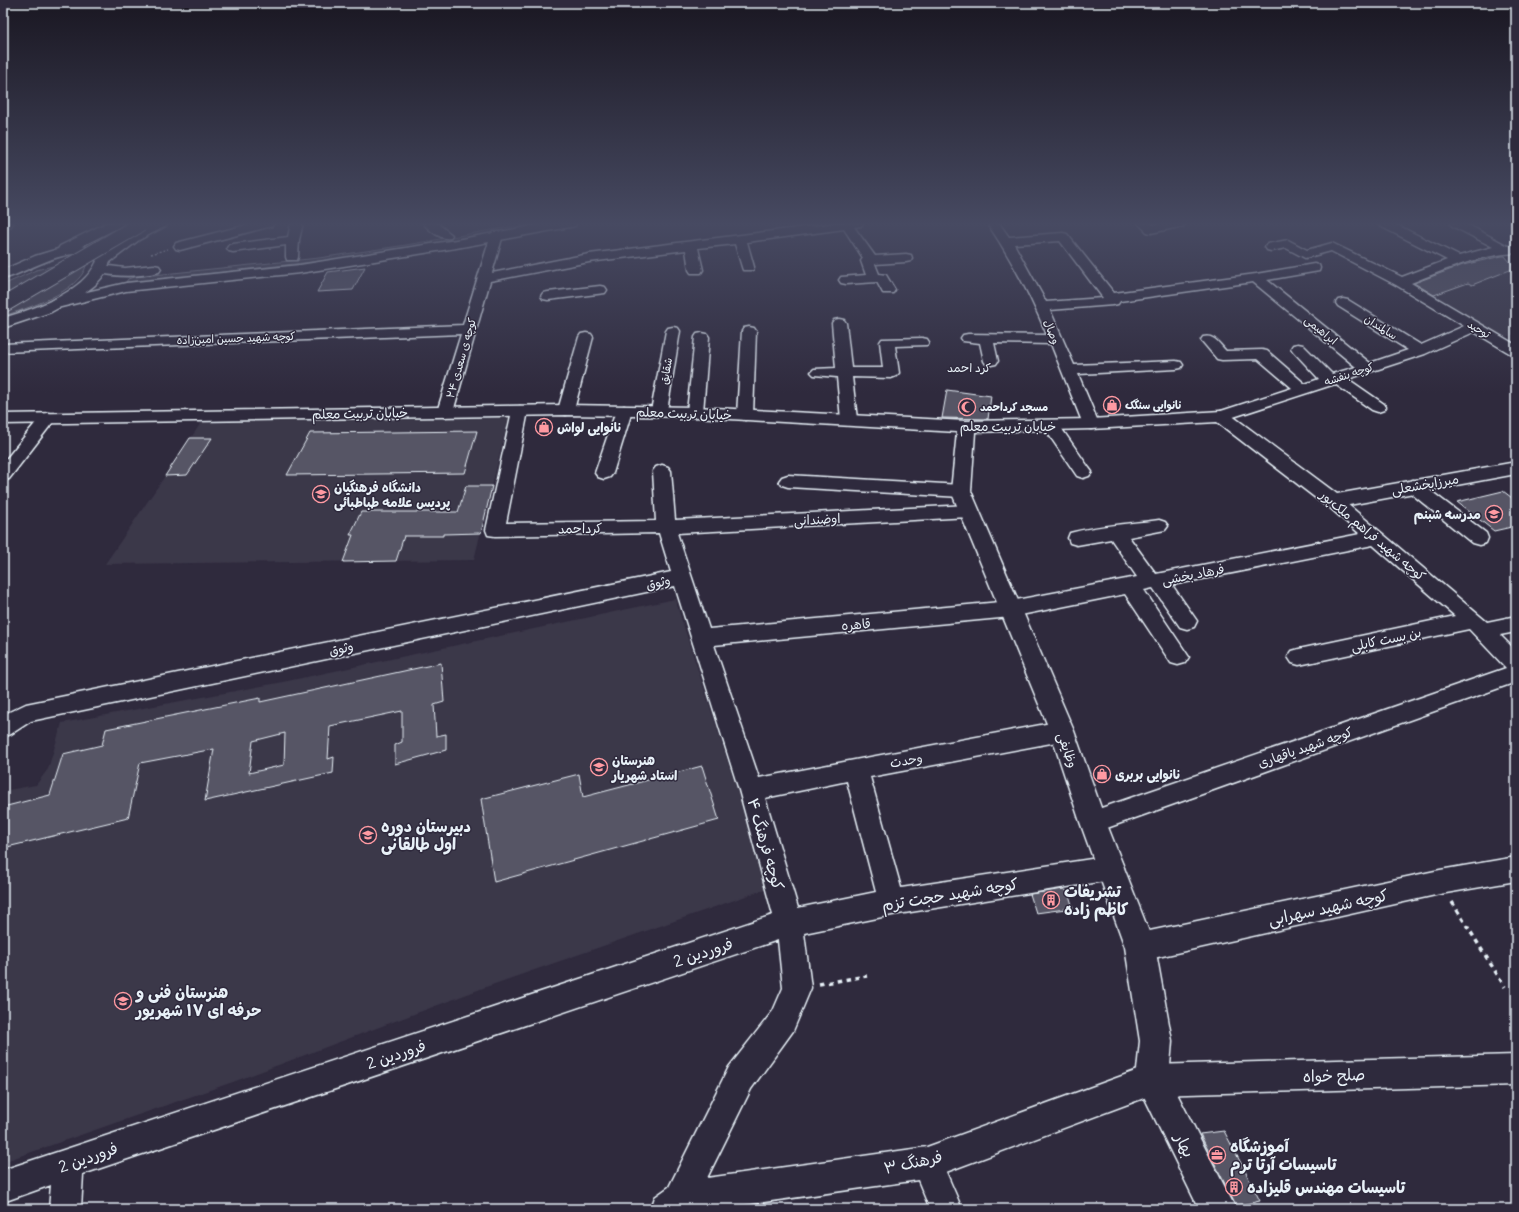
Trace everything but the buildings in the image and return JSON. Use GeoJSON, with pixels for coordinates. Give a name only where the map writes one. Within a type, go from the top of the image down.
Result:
{"type":"FeatureCollection","features":[{"type":"Feature","properties":{"kind":"street"},"geometry":{"type":"LineString","coordinates":[[3,293],[29,280]]}},
{"type":"Feature","properties":{"kind":"street"},"geometry":{"type":"LineString","coordinates":[[3,305],[45,280]]}},
{"type":"Feature","properties":{"kind":"street"},"geometry":{"type":"LineString","coordinates":[[57,304],[84,287],[90,280]]}},
{"type":"Feature","properties":{"kind":"street"},"geometry":{"type":"LineString","coordinates":[[116,280],[114,281],[115,284],[126,287]]}},
{"type":"Feature","properties":{"kind":"street"},"geometry":{"type":"LineString","coordinates":[[3,323],[57,304],[126,287],[198,280]]}},
{"type":"Feature","properties":{"kind":"street","name":"کوچه ی سعدی ۲۴"},"geometry":{"type":"LineString","coordinates":[[445,412],[485,280]]}},
{"type":"Feature","properties":{"kind":"street"},"geometry":{"type":"LineString","coordinates":[[548,296],[568,280]]}},
{"type":"Feature","properties":{"kind":"street"},"geometry":{"type":"LineString","coordinates":[[577,280],[600,290]]}},
{"type":"Feature","properties":{"kind":"street"},"geometry":{"type":"LineString","coordinates":[[846,280],[852,280]]}},
{"type":"Feature","properties":{"kind":"street"},"geometry":{"type":"LineString","coordinates":[[882,280],[888,290]]}},
{"type":"Feature","properties":{"kind":"street","name":"وصال"},"geometry":{"type":"LineString","coordinates":[[1027,280],[1042,306],[1091,424]]}},
{"type":"Feature","properties":{"kind":"street"},"geometry":{"type":"LineString","coordinates":[[1042,306],[1113,301],[1096,280]]}},
{"type":"Feature","properties":{"kind":"street"},"geometry":{"type":"LineString","coordinates":[[1111,298],[1245,280]]}},
{"type":"Feature","properties":{"kind":"street","name":"ابراهیمی"},"geometry":{"type":"LineString","coordinates":[[1258,280],[1367,368]]}},
{"type":"Feature","properties":{"kind":"street","name":"توحید"},"geometry":{"type":"LineString","coordinates":[[1396,280],[1516,351]]}},
{"type":"Feature","properties":{"kind":"street"},"geometry":{"type":"LineString","coordinates":[[1401,282],[1407,280]]}},
{"type":"Feature","properties":{"kind":"street","name":"سالمندان"},"geometry":{"type":"LineString","coordinates":[[1343,303],[1420,351]]}},
{"type":"Feature","properties":{"kind":"street"},"geometry":{"type":"LineString","coordinates":[[839,323],[849,420]]}},
{"type":"Feature","properties":{"kind":"street","name":"کوچه بنفشه"},"geometry":{"type":"LineString","coordinates":[[1221,416],[1420,351],[1475,326]]}},
{"type":"Feature","properties":{"kind":"street","name":"کوچه شهید حسین امین‌زاده"},"geometry":{"type":"LineString","coordinates":[[3,348],[470,329]]}},
{"type":"Feature","properties":{"kind":"street","name":"شقایق"},"geometry":{"type":"LineString","coordinates":[[659,411],[673,331]]}},
{"type":"Feature","properties":{"kind":"street"},"geometry":{"type":"LineString","coordinates":[[745,414],[749,332]]}},
{"type":"Feature","properties":{"kind":"street"},"geometry":{"type":"LineString","coordinates":[[566,410],[586,336]]}},
{"type":"Feature","properties":{"kind":"street"},"geometry":{"type":"LineString","coordinates":[[695,412],[702,337]]}},
{"type":"Feature","properties":{"kind":"street"},"geometry":{"type":"LineString","coordinates":[[968,338],[1055,340]]}},
{"type":"Feature","properties":{"kind":"street"},"geometry":{"type":"LineString","coordinates":[[986,338],[991,361]]}},
{"type":"Feature","properties":{"kind":"street"},"geometry":{"type":"LineString","coordinates":[[1208,340],[1222,356],[1262,354],[1302,389]]}},
{"type":"Feature","properties":{"kind":"street"},"geometry":{"type":"LineString","coordinates":[[819,372],[891,373],[887,342],[922,342]]}},
{"type":"Feature","properties":{"kind":"street"},"geometry":{"type":"LineString","coordinates":[[1298,348],[1332,379],[1378,407]]}},
{"type":"Feature","properties":{"kind":"street"},"geometry":{"type":"LineString","coordinates":[[1068,370],[1176,366]]}},
{"type":"Feature","properties":{"kind":"street","name":"کرداحمد"},"geometry":{"type":"LineString","coordinates":[[520,410],[495,530],[666,526]]}},
{"type":"Feature","properties":{"kind":"street","name":"خیابان تربیت معلم"},"geometry":{"type":"LineString","coordinates":[[3,419],[566,410],[745,414],[966,427],[1051,426],[1221,416]]}},
{"type":"Feature","properties":{"kind":"street"},"geometry":{"type":"LineString","coordinates":[[604,473],[624,411]]}},
{"type":"Feature","properties":{"kind":"street","name":"کوچه شهید فراهم ملک‌پور"},"geometry":{"type":"LineString","coordinates":[[1221,416],[1333,500],[1478,625],[1516,665]]}},
{"type":"Feature","properties":{"kind":"street"},"geometry":{"type":"LineString","coordinates":[[3,475],[48,418]]}},
{"type":"Feature","properties":{"kind":"street"},"geometry":{"type":"LineString","coordinates":[[1051,426],[1083,472]]}},
{"type":"Feature","properties":{"kind":"street","name":"وظایفی"},"geometry":{"type":"LineString","coordinates":[[966,427],[965,501],[1062,731],[1093,822],[1140,947],[1156,1041],[1152,1080]]}},
{"type":"Feature","properties":{"kind":"street","name":"میرزابخشعلی"},"geometry":{"type":"LineString","coordinates":[[1333,500],[1516,468]]}},
{"type":"Feature","properties":{"kind":"street","name":"کوچه فرهنگ ۴"},"geometry":{"type":"LineString","coordinates":[[662,471],[666,526],[751,790],[789,923],[797,988]]}},
{"type":"Feature","properties":{"kind":"street"},"geometry":{"type":"LineString","coordinates":[[788,481],[965,501]]}},
{"type":"Feature","properties":{"kind":"street"},"geometry":{"type":"LineString","coordinates":[[1413,486],[1480,538]]}},
{"type":"Feature","properties":{"kind":"street","name":"اوضندانی"},"geometry":{"type":"LineString","coordinates":[[666,526],[965,501]]}},
{"type":"Feature","properties":{"kind":"street"},"geometry":{"type":"LineString","coordinates":[[1077,538],[1159,526]]}},
{"type":"Feature","properties":{"kind":"street"},"geometry":{"type":"LineString","coordinates":[[1116,532],[1187,621]]}},
{"type":"Feature","properties":{"kind":"street","name":"فرهاد بخشی"},"geometry":{"type":"LineString","coordinates":[[1011,609],[1376,538]]}},
{"type":"Feature","properties":{"kind":"street","name":"وثوق"},"geometry":{"type":"LineString","coordinates":[[3,727],[26,713],[682,577]]}},
{"type":"Feature","properties":{"kind":"street"},"geometry":{"type":"LineString","coordinates":[[1130,586],[1178,656]]}},
{"type":"Feature","properties":{"kind":"street","name":"قاهره"},"geometry":{"type":"LineString","coordinates":[[702,638],[1011,609]]}},
{"type":"Feature","properties":{"kind":"street","name":"بن بست کابلی"},"geometry":{"type":"LineString","coordinates":[[1298,657],[1478,625],[1516,624]]}},
{"type":"Feature","properties":{"kind":"street","name":"کوچه شهید یاقهاری"},"geometry":{"type":"LineString","coordinates":[[1093,822],[1516,673]]}},
{"type":"Feature","properties":{"kind":"street","name":"وحدت"},"geometry":{"type":"LineString","coordinates":[[751,790],[1062,731]]}},
{"type":"Feature","properties":{"kind":"street"},"geometry":{"type":"LineString","coordinates":[[856,769],[892,902]]}},
{"type":"Feature","properties":{"kind":"street","name":"کوچه شهید حجت تزم"},"geometry":{"type":"LineString","coordinates":[[789,923],[892,902],[1111,868]]}},
{"type":"Feature","properties":{"kind":"street","name":"کوچه شهید سهرابی"},"geometry":{"type":"LineString","coordinates":[[1140,947],[1440,882],[1516,869]]}},
{"type":"Feature","properties":{"kind":"street","name":"فروردین 2"},"geometry":{"type":"LineString","coordinates":[[3,1186],[789,923]]}},
{"type":"Feature","properties":{"kind":"street"},"geometry":{"type":"LineString","coordinates":[[673,1204],[740,1078],[782,1021],[797,988]]}},
{"type":"Feature","properties":{"kind":"street","name":"صلح خواه"},"geometry":{"type":"LineString","coordinates":[[1152,1080],[1516,1070]]}},
{"type":"Feature","properties":{"kind":"street","name":"فرهنگ ۳"},"geometry":{"type":"LineString","coordinates":[[673,1204],[927,1163],[1152,1080]]}},
{"type":"Feature","properties":{"kind":"street","name":"بهار"},"geometry":{"type":"LineString","coordinates":[[1152,1080],[1218,1209]]}},
{"type":"Feature","properties":{"kind":"street"},"geometry":{"type":"LineString","coordinates":[[66,1209],[68,1163]]}},
{"type":"Feature","properties":{"kind":"street"},"geometry":{"type":"LineString","coordinates":[[927,1163],[946,1209]]}},
{"type":"Feature","properties":{"kind":"path"},"geometry":{"type":"LineString","coordinates":[[1440,882],[1504,987]]}},
{"type":"Feature","properties":{"kind":"path"},"geometry":{"type":"LineString","coordinates":[[797,988],[867,976]]}},
{"type":"Feature","properties":{"kind":"shaded area"},"geometry":{"type":"Polygon","coordinates":[[[15,280],[77,280],[63,291],[38,304],[3,316],[3,285],[15,280]]]}},
{"type":"Feature","properties":{"kind":"shaded area"},"geometry":{"type":"Polygon","coordinates":[[[128,280],[157,280],[136,282],[126,282],[128,280]]]}},
{"type":"Feature","properties":{"kind":"shaded area"},"geometry":{"type":"Polygon","coordinates":[[[1420,280],[1516,280],[1516,334],[1502,338],[1411,283],[1420,280]]]}},
{"type":"Feature","properties":{"kind":"shaded area","name":"دانشگاه فرهنگیان پردیس علامه طباطبائی"},"geometry":{"type":"Polygon","coordinates":[[[509,417],[474,560],[105,564],[201,423],[287,420],[509,417]]]}},
{"type":"Feature","properties":{"kind":"shaded area"},"geometry":{"type":"Polygon","coordinates":[[[675,599],[769,888],[486,987],[233,1082],[3,1162],[3,791],[36,785],[48,769],[62,723],[278,683],[675,599]]]}},
{"type":"Feature","properties":{"kind":"place","name":"نانوایی سنگک"},"geometry":{"type":"Point","coordinates":[1112,405]}},
{"type":"Feature","properties":{"kind":"place","name":"مسجد کرداحمد"},"geometry":{"type":"Point","coordinates":[967,407]}},
{"type":"Feature","properties":{"kind":"place","name":"نانوایی لواش"},"geometry":{"type":"Point","coordinates":[544,427]}},
{"type":"Feature","properties":{"kind":"place","name":"دانشگاه فرهنگیان پردیس علامه طباطبائی"},"geometry":{"type":"Point","coordinates":[321,494]}},
{"type":"Feature","properties":{"kind":"place","name":"مدرسه شبنم"},"geometry":{"type":"Point","coordinates":[1494,514]}},
{"type":"Feature","properties":{"kind":"place","name":"هنرستان استاد شهریار"},"geometry":{"type":"Point","coordinates":[599,767]}},
{"type":"Feature","properties":{"kind":"place","name":"نانوایی بربری"},"geometry":{"type":"Point","coordinates":[1102,774]}},
{"type":"Feature","properties":{"kind":"place","name":"دبیرستان دوره اول طالقانی"},"geometry":{"type":"Point","coordinates":[368,835]}},
{"type":"Feature","properties":{"kind":"place","name":"تشریفات کاظم زاده"},"geometry":{"type":"Point","coordinates":[1051,900]}},
{"type":"Feature","properties":{"kind":"place","name":"هنرستان فنی و حرفه ای ۱۷ شهریور"},"geometry":{"type":"Point","coordinates":[123,1001]}},
{"type":"Feature","properties":{"kind":"place","name":"آموزشگاه تاسیسات آرتا ترم"},"geometry":{"type":"Point","coordinates":[1217,1155]}},
{"type":"Feature","properties":{"kind":"place","name":"تاسیسات مهندس قلیزاده"},"geometry":{"type":"Point","coordinates":[1234,1187]}},
{"type":"Feature","properties":{"kind":"district","name":"کرد احمد"},"geometry":{"type":"Point","coordinates":[969,368]}}]}
